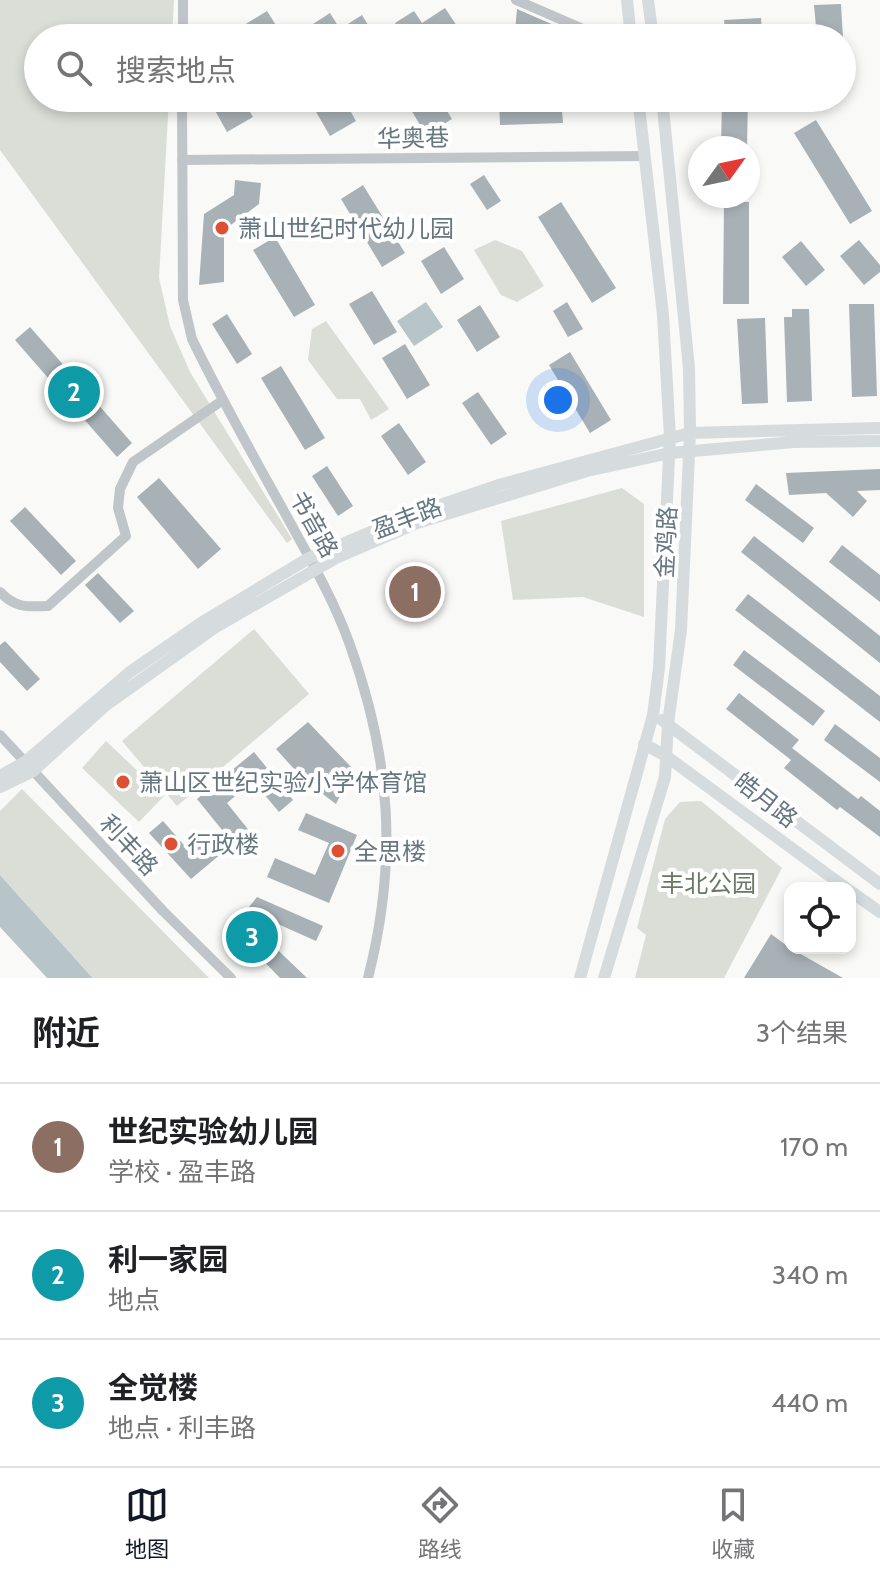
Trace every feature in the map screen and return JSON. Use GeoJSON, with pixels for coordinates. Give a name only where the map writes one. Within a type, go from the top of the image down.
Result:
{"type":"FeatureCollection","features":[{"type":"Feature","properties":{"kind":"main road"},"geometry":{"type":"LineString","coordinates":[[627,0],[630,24]]}},
{"type":"Feature","properties":{"kind":"main road"},"geometry":{"type":"LineString","coordinates":[[648,0],[651,24]]}},
{"type":"Feature","properties":{"kind":"main road","name":"金鸡路"},"geometry":{"type":"LineString","coordinates":[[580,978],[653,715],[659,668],[670,437],[663,315],[640,112]]}},
{"type":"Feature","properties":{"kind":"main road","name":"金鸡路"},"geometry":{"type":"LineString","coordinates":[[604,978],[665,777],[668,723],[681,630],[690,433],[689,368],[663,112]]}},
{"type":"Feature","properties":{"kind":"main road","name":"盈丰路"},"geometry":{"type":"LineString","coordinates":[[0,787],[29,766],[130,672],[201,623],[411,515],[499,485],[690,433],[880,428]]}},
{"type":"Feature","properties":{"kind":"main road","name":"盈丰路"},"geometry":{"type":"LineString","coordinates":[[312,564],[417,523],[487,500],[587,471],[670,453],[794,442],[880,441]]}},
{"type":"Feature","properties":{"kind":"main road","name":"皓月路"},"geometry":{"type":"LineString","coordinates":[[653,715],[668,723],[772,805],[880,884]]}},
{"type":"Feature","properties":{"kind":"main road","name":"皓月路"},"geometry":{"type":"LineString","coordinates":[[644,744],[666,756],[838,882]]}},
{"type":"Feature","properties":{"kind":"main road","name":"盈丰路"},"geometry":{"type":"LineString","coordinates":[[0,776],[29,766]]}},
{"type":"Feature","properties":{"kind":"main road","name":"皓月路"},"geometry":{"type":"LineString","coordinates":[[856,895],[880,912]]}},
{"type":"Feature","properties":{"kind":"street"},"geometry":{"type":"LineString","coordinates":[[183,0],[183,24]]}},
{"type":"Feature","properties":{"kind":"street"},"geometry":{"type":"LineString","coordinates":[[516,0],[571,24]]}},
{"type":"Feature","properties":{"kind":"street","name":"书音路"},"geometry":{"type":"LineString","coordinates":[[182,112],[183,300],[192,339],[312,564],[350,645],[378,746],[386,804],[387,867],[379,933],[368,978]]}},
{"type":"Feature","properties":{"kind":"street","name":"华奥巷"},"geometry":{"type":"LineString","coordinates":[[182,160],[645,156]]}},
{"type":"Feature","properties":{"kind":"street"},"geometry":{"type":"LineString","coordinates":[[0,592],[9,602],[20,607],[48,606],[126,536],[118,508],[120,489],[133,462],[223,400]]}},
{"type":"Feature","properties":{"kind":"street","name":"利丰路"},"geometry":{"type":"LineString","coordinates":[[0,735],[163,911],[231,978]]}},
{"type":"Feature","properties":{"kind":"green space"},"geometry":{"type":"Polygon","coordinates":[[[0,0],[174,0],[173,24],[24,24],[24,112],[168,112],[159,278],[170,326],[190,372],[292,539],[287,543],[0,150],[0,0]]]}},
{"type":"Feature","properties":{"kind":"green space"},"geometry":{"type":"Polygon","coordinates":[[[495,240],[522,251],[544,286],[517,302],[501,295],[474,250],[495,240]]]}},
{"type":"Feature","properties":{"kind":"green space"},"geometry":{"type":"Polygon","coordinates":[[[326,321],[389,409],[371,420],[360,399],[337,399],[308,360],[312,329],[326,321]]]}},
{"type":"Feature","properties":{"kind":"green space"},"geometry":{"type":"Polygon","coordinates":[[[622,488],[644,504],[644,617],[583,597],[513,600],[501,521],[622,488]]]}},
{"type":"Feature","properties":{"kind":"green space"},"geometry":{"type":"Polygon","coordinates":[[[254,629],[309,694],[177,806],[122,741],[254,629]]]}},
{"type":"Feature","properties":{"kind":"green space","name":"萧山区世纪实验小学体育馆"},"geometry":{"type":"Polygon","coordinates":[[[106,741],[164,796],[139,822],[82,768],[106,741]]]}},
{"type":"Feature","properties":{"kind":"green space"},"geometry":{"type":"Polygon","coordinates":[[[22,789],[209,978],[93,978],[0,875],[0,811],[22,789]]]}},
{"type":"Feature","properties":{"kind":"green space","name":"丰北公园"},"geometry":{"type":"Polygon","coordinates":[[[701,801],[782,868],[724,978],[635,978],[646,935],[637,928],[665,819],[680,802],[701,801]]]}},
{"type":"Feature","properties":{"kind":"shaded area"},"geometry":{"type":"Polygon","coordinates":[[[426,302],[443,327],[414,346],[397,321],[426,302]]]}},
{"type":"Feature","properties":{"kind":"shaded area"},"geometry":{"type":"Polygon","coordinates":[[[0,875],[93,978],[47,978],[0,927],[0,875]]]}},
{"type":"Feature","properties":{"kind":"building"},"geometry":{"type":"Polygon","coordinates":[[[841,4],[842,24],[816,24],[814,5],[841,4]]]}},
{"type":"Feature","properties":{"kind":"building"},"geometry":{"type":"Polygon","coordinates":[[[445,8],[456,24],[395,23],[414,11],[422,23],[445,8]]]}},
{"type":"Feature","properties":{"kind":"building"},"geometry":{"type":"Polygon","coordinates":[[[517,9],[552,24],[516,24],[517,9]]]}},
{"type":"Feature","properties":{"kind":"building"},"geometry":{"type":"Polygon","coordinates":[[[267,11],[275,24],[246,24],[267,11]]]}},
{"type":"Feature","properties":{"kind":"building"},"geometry":{"type":"Polygon","coordinates":[[[330,13],[337,24],[313,24],[330,13]]]}},
{"type":"Feature","properties":{"kind":"building"},"geometry":{"type":"Polygon","coordinates":[[[362,15],[367,24],[348,24],[362,15]]]}},
{"type":"Feature","properties":{"kind":"building"},"geometry":{"type":"Polygon","coordinates":[[[761,18],[761,24],[724,24],[724,20],[761,18]]]}},
{"type":"Feature","properties":{"kind":"building"},"geometry":{"type":"Polygon","coordinates":[[[216,112],[250,112],[253,117],[227,132],[216,112]]]}},
{"type":"Feature","properties":{"kind":"building"},"geometry":{"type":"Polygon","coordinates":[[[316,112],[351,112],[356,121],[330,136],[316,112]]]}},
{"type":"Feature","properties":{"kind":"building"},"geometry":{"type":"Polygon","coordinates":[[[412,112],[448,112],[452,119],[426,135],[412,112]]]}},
{"type":"Feature","properties":{"kind":"building"},"geometry":{"type":"Polygon","coordinates":[[[500,112],[562,112],[563,123],[500,125],[500,112]]]}},
{"type":"Feature","properties":{"kind":"building"},"geometry":{"type":"Polygon","coordinates":[[[722,112],[748,112],[747,136],[721,136],[722,112]]]}},
{"type":"Feature","properties":{"kind":"building"},"geometry":{"type":"Polygon","coordinates":[[[816,120],[872,211],[850,224],[794,133],[816,120]]]}},
{"type":"Feature","properties":{"kind":"building"},"geometry":{"type":"Polygon","coordinates":[[[484,175],[501,201],[487,210],[470,184],[484,175]]]}},
{"type":"Feature","properties":{"kind":"building"},"geometry":{"type":"Polygon","coordinates":[[[235,180],[261,183],[259,204],[224,230],[224,282],[199,285],[204,214],[234,195],[235,180]]]}},
{"type":"Feature","properties":{"kind":"building"},"geometry":{"type":"Polygon","coordinates":[[[363,185],[405,253],[382,267],[341,199],[363,185]]]}},
{"type":"Feature","properties":{"kind":"building"},"geometry":{"type":"Polygon","coordinates":[[[561,202],[616,288],[592,303],[538,217],[561,202]]]}},
{"type":"Feature","properties":{"kind":"building"},"geometry":{"type":"Polygon","coordinates":[[[724,208],[749,208],[749,304],[723,304],[724,208]]]}},
{"type":"Feature","properties":{"kind":"building"},"geometry":{"type":"Polygon","coordinates":[[[275,237],[315,305],[294,317],[253,250],[275,237]]]}},
{"type":"Feature","properties":{"kind":"building"},"geometry":{"type":"Polygon","coordinates":[[[859,240],[880,265],[880,272],[864,285],[840,256],[859,240]]]}},
{"type":"Feature","properties":{"kind":"building"},"geometry":{"type":"Polygon","coordinates":[[[801,241],[825,270],[806,286],[782,257],[801,241]]]}},
{"type":"Feature","properties":{"kind":"building"},"geometry":{"type":"Polygon","coordinates":[[[444,247],[464,279],[441,294],[421,261],[444,247]]]}},
{"type":"Feature","properties":{"kind":"building"},"geometry":{"type":"Polygon","coordinates":[[[372,291],[397,332],[374,345],[349,304],[372,291]]]}},
{"type":"Feature","properties":{"kind":"building"},"geometry":{"type":"Polygon","coordinates":[[[567,302],[583,329],[568,337],[553,311],[567,302]]]}},
{"type":"Feature","properties":{"kind":"building"},"geometry":{"type":"Polygon","coordinates":[[[849,304],[874,304],[877,396],[852,397],[849,304]]]}},
{"type":"Feature","properties":{"kind":"building"},"geometry":{"type":"Polygon","coordinates":[[[480,305],[500,337],[477,352],[457,320],[480,305]]]}},
{"type":"Feature","properties":{"kind":"building"},"geometry":{"type":"Polygon","coordinates":[[[792,309],[809,309],[812,401],[787,402],[784,317],[792,317],[792,309]]]}},
{"type":"Feature","properties":{"kind":"building"},"geometry":{"type":"Polygon","coordinates":[[[227,314],[252,354],[237,364],[212,324],[227,314]]]}},
{"type":"Feature","properties":{"kind":"building"},"geometry":{"type":"Polygon","coordinates":[[[765,318],[768,403],[742,404],[737,319],[765,318]]]}},
{"type":"Feature","properties":{"kind":"building"},"geometry":{"type":"Polygon","coordinates":[[[30,327],[132,443],[117,457],[15,340],[30,327]]]}},
{"type":"Feature","properties":{"kind":"building"},"geometry":{"type":"Polygon","coordinates":[[[405,344],[430,385],[407,399],[382,358],[405,344]]]}},
{"type":"Feature","properties":{"kind":"building"},"geometry":{"type":"Polygon","coordinates":[[[570,352],[611,420],[590,433],[549,365],[570,352]]]}},
{"type":"Feature","properties":{"kind":"building"},"geometry":{"type":"Polygon","coordinates":[[[281,366],[325,438],[305,450],[261,378],[281,366]]]}},
{"type":"Feature","properties":{"kind":"building"},"geometry":{"type":"Polygon","coordinates":[[[478,392],[507,434],[491,445],[462,403],[478,392]]]}},
{"type":"Feature","properties":{"kind":"building"},"geometry":{"type":"Polygon","coordinates":[[[399,423],[426,462],[408,475],[381,436],[399,423]]]}},
{"type":"Feature","properties":{"kind":"building"},"geometry":{"type":"Polygon","coordinates":[[[327,466],[353,506],[338,516],[312,476],[327,466]]]}},
{"type":"Feature","properties":{"kind":"building"},"geometry":{"type":"Polygon","coordinates":[[[880,469],[880,490],[857,491],[867,501],[853,517],[826,493],[789,495],[786,473],[880,469]]]}},
{"type":"Feature","properties":{"kind":"building"},"geometry":{"type":"Polygon","coordinates":[[[159,478],[221,549],[198,569],[137,497],[159,478]]]}},
{"type":"Feature","properties":{"kind":"building"},"geometry":{"type":"Polygon","coordinates":[[[756,484],[814,528],[803,543],[745,500],[756,484]]]}},
{"type":"Feature","properties":{"kind":"building"},"geometry":{"type":"Polygon","coordinates":[[[25,507],[76,561],[61,575],[10,521],[25,507]]]}},
{"type":"Feature","properties":{"kind":"building"},"geometry":{"type":"Polygon","coordinates":[[[754,536],[880,636],[880,663],[741,552],[754,536]]]}},
{"type":"Feature","properties":{"kind":"building"},"geometry":{"type":"Polygon","coordinates":[[[842,545],[880,575],[880,602],[829,562],[842,545]]]}},
{"type":"Feature","properties":{"kind":"building"},"geometry":{"type":"Polygon","coordinates":[[[98,573],[134,611],[120,623],[85,585],[98,573]]]}},
{"type":"Feature","properties":{"kind":"building"},"geometry":{"type":"Polygon","coordinates":[[[748,594],[880,696],[880,722],[735,610],[748,594]]]}},
{"type":"Feature","properties":{"kind":"building"},"geometry":{"type":"Polygon","coordinates":[[[5,641],[40,679],[27,691],[0,662],[0,645],[5,641]]]}},
{"type":"Feature","properties":{"kind":"building"},"geometry":{"type":"Polygon","coordinates":[[[744,650],[825,711],[813,726],[733,665],[744,650]]]}},
{"type":"Feature","properties":{"kind":"building"},"geometry":{"type":"Polygon","coordinates":[[[739,693],[799,740],[792,748],[858,799],[861,796],[880,811],[880,837],[840,807],[837,810],[784,768],[791,760],[726,709],[739,693]]]}},
{"type":"Feature","properties":{"kind":"building"},"geometry":{"type":"Polygon","coordinates":[[[308,722],[353,769],[336,804],[304,780],[276,749],[308,722]]]}},
{"type":"Feature","properties":{"kind":"building"},"geometry":{"type":"Polygon","coordinates":[[[835,724],[880,758],[880,782],[824,740],[835,724]]]}},
{"type":"Feature","properties":{"kind":"building"},"geometry":{"type":"Polygon","coordinates":[[[254,752],[293,800],[279,812],[253,781],[227,803],[251,833],[235,846],[197,799],[254,752]]]}},
{"type":"Feature","properties":{"kind":"building","name":"全思楼"},"geometry":{"type":"Polygon","coordinates":[[[306,813],[357,835],[329,903],[267,877],[275,858],[315,875],[329,843],[298,830],[306,813]]]}},
{"type":"Feature","properties":{"kind":"building","name":"行政楼"},"geometry":{"type":"Polygon","coordinates":[[[163,821],[190,852],[208,836],[222,853],[191,879],[149,833],[163,821]]]}},
{"type":"Feature","properties":{"kind":"building"},"geometry":{"type":"Polygon","coordinates":[[[257,897],[323,926],[316,941],[269,920],[260,933],[307,978],[280,978],[232,928],[257,897]]]}},
{"type":"Feature","properties":{"kind":"building"},"geometry":{"type":"Polygon","coordinates":[[[771,934],[784,944],[784,954],[801,954],[843,978],[744,978],[771,934]]]}},
{"type":"Feature","properties":{"kind":"place","name":"萧山世纪时代幼儿园"},"geometry":{"type":"Point","coordinates":[222,228]}},
{"type":"Feature","properties":{"kind":"place","name":"利一家园"},"geometry":{"type":"Point","coordinates":[74,392]}},
{"type":"Feature","properties":{"kind":"place","name":"世纪实验幼儿园"},"geometry":{"type":"Point","coordinates":[415,592]}},
{"type":"Feature","properties":{"kind":"place","name":"萧山区世纪实验小学体育馆"},"geometry":{"type":"Point","coordinates":[123,782]}},
{"type":"Feature","properties":{"kind":"place","name":"行政楼"},"geometry":{"type":"Point","coordinates":[171,844]}},
{"type":"Feature","properties":{"kind":"place","name":"全思楼"},"geometry":{"type":"Point","coordinates":[338,851]}},
{"type":"Feature","properties":{"kind":"place","name":"全觉楼"},"geometry":{"type":"Point","coordinates":[252,937]}}]}
